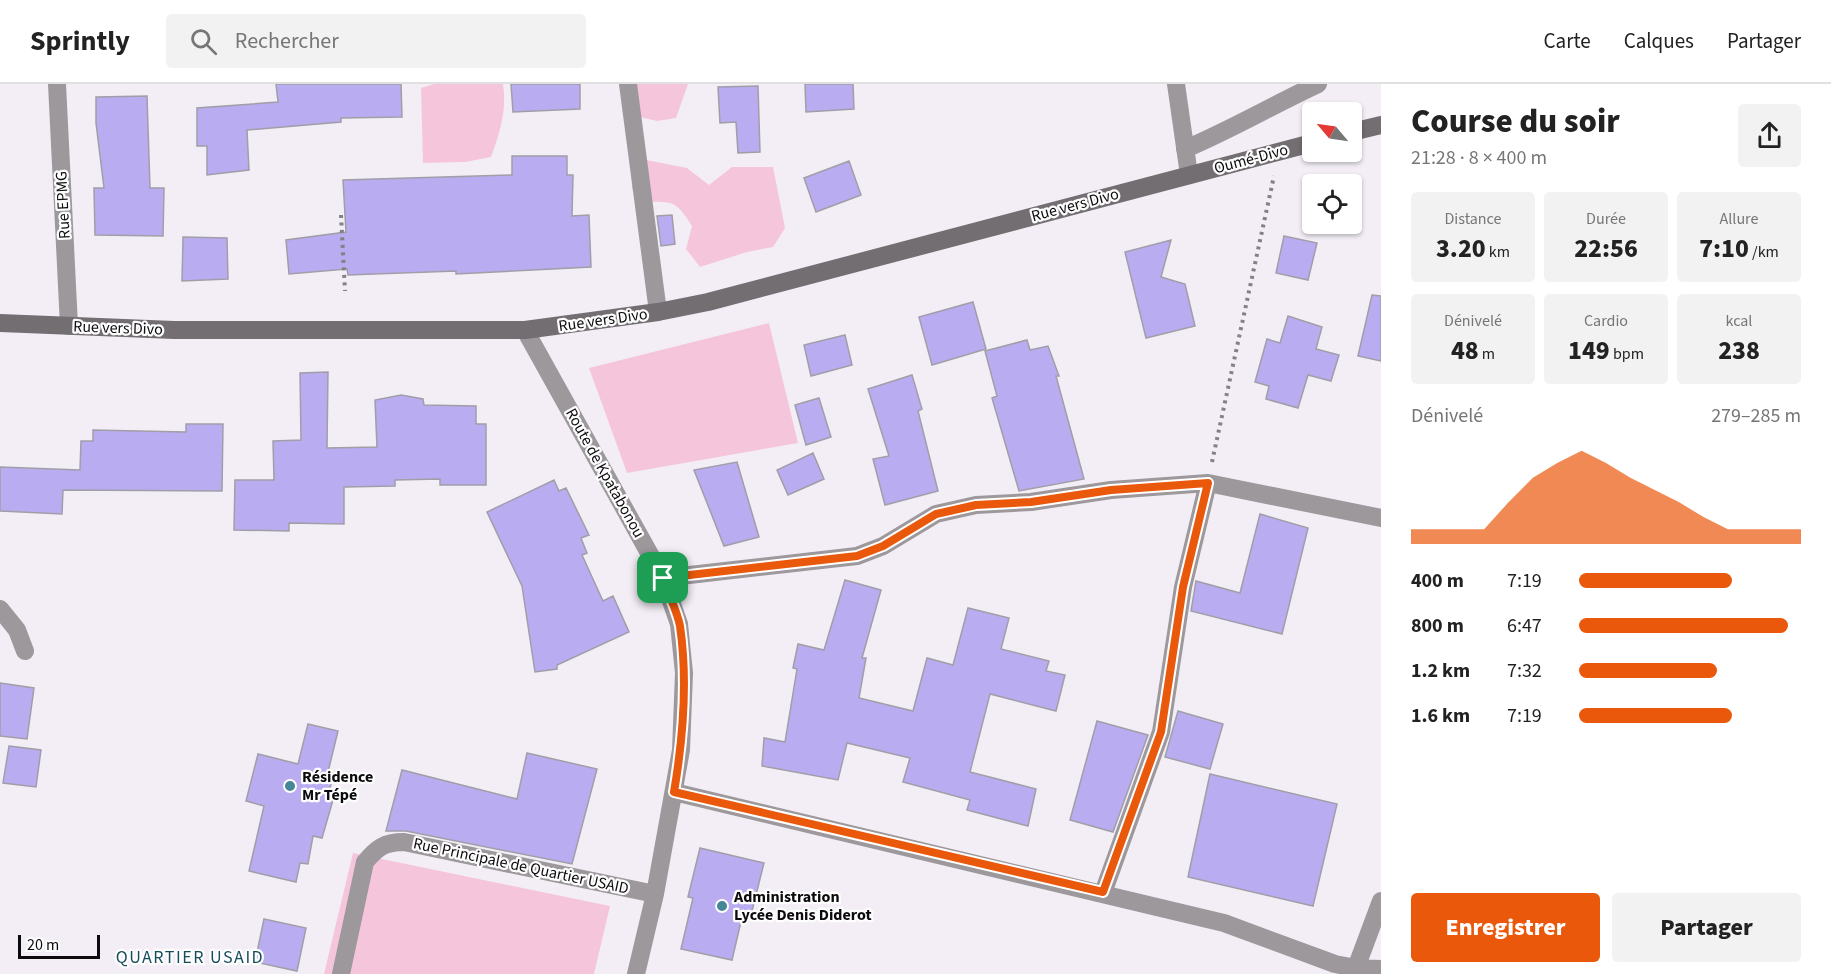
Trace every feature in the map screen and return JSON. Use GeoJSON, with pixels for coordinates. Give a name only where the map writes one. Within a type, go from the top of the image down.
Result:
{"type":"FeatureCollection","features":[{"type":"Feature","properties":{"kind":"main road"},"geometry":{"type":"LineString","coordinates":[[1362,130],[1381,125]]}},
{"type":"Feature","properties":{"kind":"main road","name":"Oumé-Divo"},"geometry":{"type":"LineString","coordinates":[[1189,175],[1302,146]]}},
{"type":"Feature","properties":{"kind":"main road","name":"Rue vers Divo"},"geometry":{"type":"LineString","coordinates":[[0,323],[186,330],[525,330],[658,312],[708,302],[1189,175]]}},
{"type":"Feature","properties":{"kind":"street","name":"Rue EPMG"},"geometry":{"type":"LineString","coordinates":[[57,84],[69,326]]}},
{"type":"Feature","properties":{"kind":"street"},"geometry":{"type":"LineString","coordinates":[[628,84],[658,312]]}},
{"type":"Feature","properties":{"kind":"street"},"geometry":{"type":"LineString","coordinates":[[1176,84],[1189,175]]}},
{"type":"Feature","properties":{"kind":"street"},"geometry":{"type":"LineString","coordinates":[[1185,149],[1221,134],[1266,108],[1318,84]]}},
{"type":"Feature","properties":{"kind":"street","name":"Route de Kpatabonou"},"geometry":{"type":"LineString","coordinates":[[525,330],[663,578],[679,624],[684,673],[681,750],[655,894],[636,974]]}},
{"type":"Feature","properties":{"kind":"street"},"geometry":{"type":"LineString","coordinates":[[663,578],[857,556],[883,546],[936,514],[976,505],[1031,502],[1111,490],[1208,483],[1381,518]]}},
{"type":"Feature","properties":{"kind":"street"},"geometry":{"type":"LineString","coordinates":[[1103,892],[1161,732],[1183,587],[1208,483]]}},
{"type":"Feature","properties":{"kind":"street"},"geometry":{"type":"LineString","coordinates":[[0,609],[17,630],[25,651]]}},
{"type":"Feature","properties":{"kind":"street"},"geometry":{"type":"LineString","coordinates":[[674,792],[1103,892],[1224,923],[1356,971],[1381,969]]}},
{"type":"Feature","properties":{"kind":"street","name":"Rue Principale de Quartier USAID"},"geometry":{"type":"LineString","coordinates":[[341,974],[365,862],[376,849],[388,842],[404,842],[655,894]]}},
{"type":"Feature","properties":{"kind":"street"},"geometry":{"type":"LineString","coordinates":[[1356,971],[1381,901]]}},
{"type":"Feature","properties":{"kind":"path"},"geometry":{"type":"LineString","coordinates":[[1208,483],[1280,152]]}},
{"type":"Feature","properties":{"kind":"path"},"geometry":{"type":"LineString","coordinates":[[341,215],[345,291]]}},
{"type":"Feature","properties":{"kind":"shaded area"},"geometry":{"type":"Polygon","coordinates":[[[434,84],[503,84],[502,121],[491,157],[465,162],[423,163],[421,88],[434,84]]]}},
{"type":"Feature","properties":{"kind":"shaded area"},"geometry":{"type":"Polygon","coordinates":[[[628,84],[688,84],[676,118],[657,121],[640,117],[628,84]]]}},
{"type":"Feature","properties":{"kind":"shaded area"},"geometry":{"type":"Polygon","coordinates":[[[631,157],[687,168],[709,185],[732,167],[773,167],[785,228],[773,247],[747,252],[700,267],[686,249],[692,226],[683,212],[670,203],[647,202],[632,189],[631,157]]]}},
{"type":"Feature","properties":{"kind":"shaded area"},"geometry":{"type":"Polygon","coordinates":[[[769,323],[798,443],[627,473],[589,368],[769,323]]]}},
{"type":"Feature","properties":{"kind":"shaded area"},"geometry":{"type":"Polygon","coordinates":[[[353,853],[610,906],[594,974],[324,974],[353,853]]]}},
{"type":"Feature","properties":{"kind":"building"},"geometry":{"type":"Polygon","coordinates":[[[276,84],[401,84],[402,117],[341,118],[341,122],[247,130],[249,170],[207,175],[207,146],[197,146],[197,108],[278,102],[276,84]]]}},
{"type":"Feature","properties":{"kind":"building"},"geometry":{"type":"Polygon","coordinates":[[[511,84],[580,84],[580,109],[513,112],[511,84]]]}},
{"type":"Feature","properties":{"kind":"building"},"geometry":{"type":"Polygon","coordinates":[[[805,84],[853,84],[854,109],[806,112],[805,84]]]}},
{"type":"Feature","properties":{"kind":"building"},"geometry":{"type":"Polygon","coordinates":[[[758,86],[760,152],[738,153],[736,122],[720,123],[718,87],[758,86]]]}},
{"type":"Feature","properties":{"kind":"building"},"geometry":{"type":"Polygon","coordinates":[[[147,96],[150,188],[164,188],[163,236],[95,235],[94,188],[104,188],[96,123],[96,97],[147,96]]]}},
{"type":"Feature","properties":{"kind":"building"},"geometry":{"type":"Polygon","coordinates":[[[512,156],[567,156],[567,175],[573,175],[572,216],[589,215],[591,267],[456,274],[456,271],[348,275],[347,269],[289,274],[286,240],[346,232],[343,180],[512,175],[512,156]]]}},
{"type":"Feature","properties":{"kind":"building"},"geometry":{"type":"Polygon","coordinates":[[[849,161],[861,195],[816,212],[804,178],[849,161]]]}},
{"type":"Feature","properties":{"kind":"building"},"geometry":{"type":"Polygon","coordinates":[[[672,215],[675,244],[661,246],[657,216],[672,215]]]}},
{"type":"Feature","properties":{"kind":"building"},"geometry":{"type":"Polygon","coordinates":[[[1284,236],[1317,243],[1308,280],[1276,273],[1284,236]]]}},
{"type":"Feature","properties":{"kind":"building"},"geometry":{"type":"Polygon","coordinates":[[[183,237],[227,238],[228,279],[182,281],[183,237]]]}},
{"type":"Feature","properties":{"kind":"building"},"geometry":{"type":"Polygon","coordinates":[[[1171,240],[1161,277],[1185,284],[1195,326],[1146,338],[1125,252],[1171,240]]]}},
{"type":"Feature","properties":{"kind":"building"},"geometry":{"type":"Polygon","coordinates":[[[1372,295],[1381,296],[1381,361],[1358,356],[1372,295]]]}},
{"type":"Feature","properties":{"kind":"building"},"geometry":{"type":"Polygon","coordinates":[[[973,302],[986,349],[932,365],[919,317],[973,302]]]}},
{"type":"Feature","properties":{"kind":"building"},"geometry":{"type":"Polygon","coordinates":[[[1288,316],[1322,327],[1316,349],[1339,355],[1331,381],[1308,375],[1298,408],[1266,399],[1269,386],[1255,382],[1267,339],[1280,343],[1288,316]]]}},
{"type":"Feature","properties":{"kind":"building"},"geometry":{"type":"Polygon","coordinates":[[[845,335],[852,365],[811,376],[804,345],[845,335]]]}},
{"type":"Feature","properties":{"kind":"building"},"geometry":{"type":"Polygon","coordinates":[[[1027,340],[1030,350],[1048,346],[1059,376],[1056,376],[1084,479],[1019,491],[992,398],[997,396],[985,351],[1027,340]]]}},
{"type":"Feature","properties":{"kind":"building"},"geometry":{"type":"Polygon","coordinates":[[[328,372],[327,448],[377,447],[375,400],[401,395],[423,399],[424,405],[476,406],[476,424],[486,424],[486,485],[440,485],[440,479],[395,480],[395,486],[344,487],[344,524],[289,523],[289,531],[234,530],[235,480],[274,480],[273,441],[301,440],[300,373],[328,372]]]}},
{"type":"Feature","properties":{"kind":"building"},"geometry":{"type":"Polygon","coordinates":[[[912,375],[922,409],[918,411],[938,491],[885,505],[873,459],[889,456],[868,389],[912,375]]]}},
{"type":"Feature","properties":{"kind":"building"},"geometry":{"type":"Polygon","coordinates":[[[819,398],[831,437],[806,445],[795,405],[819,398]]]}},
{"type":"Feature","properties":{"kind":"building"},"geometry":{"type":"Polygon","coordinates":[[[186,424],[223,424],[222,491],[63,490],[62,514],[0,511],[0,467],[80,470],[81,441],[93,441],[93,430],[186,432],[186,424]]]}},
{"type":"Feature","properties":{"kind":"building"},"geometry":{"type":"Polygon","coordinates":[[[813,453],[824,479],[788,495],[777,470],[813,453]]]}},
{"type":"Feature","properties":{"kind":"building"},"geometry":{"type":"Polygon","coordinates":[[[737,462],[759,537],[724,546],[694,470],[737,462]]]}},
{"type":"Feature","properties":{"kind":"building"},"geometry":{"type":"Polygon","coordinates":[[[554,480],[559,491],[566,488],[589,535],[581,538],[587,553],[582,555],[603,601],[613,596],[629,632],[557,665],[557,669],[535,672],[522,586],[487,512],[554,480]]]}},
{"type":"Feature","properties":{"kind":"building"},"geometry":{"type":"Polygon","coordinates":[[[1260,514],[1308,528],[1282,634],[1191,611],[1196,581],[1240,593],[1260,514]]]}},
{"type":"Feature","properties":{"kind":"building"},"geometry":{"type":"Polygon","coordinates":[[[845,580],[881,590],[862,658],[866,658],[859,698],[913,711],[927,658],[953,665],[968,608],[1009,618],[1001,649],[1049,661],[1046,671],[1065,675],[1056,711],[990,694],[970,772],[1036,789],[1028,826],[967,810],[970,800],[903,782],[910,758],[847,743],[838,780],[762,766],[764,738],[785,742],[797,669],[793,668],[798,644],[824,650],[845,580]]]}},
{"type":"Feature","properties":{"kind":"building"},"geometry":{"type":"Polygon","coordinates":[[[0,683],[34,688],[27,739],[0,736],[0,683]]]}},
{"type":"Feature","properties":{"kind":"building"},"geometry":{"type":"Polygon","coordinates":[[[1178,711],[1223,724],[1210,769],[1165,757],[1178,711]]]}},
{"type":"Feature","properties":{"kind":"building"},"geometry":{"type":"Polygon","coordinates":[[[1097,721],[1148,735],[1113,832],[1070,820],[1097,721]]]}},
{"type":"Feature","properties":{"kind":"building"},"geometry":{"type":"Polygon","coordinates":[[[308,724],[338,731],[328,772],[334,773],[327,799],[333,800],[322,838],[313,836],[308,864],[300,863],[296,882],[249,871],[264,806],[246,801],[258,754],[298,764],[308,724]]]}},
{"type":"Feature","properties":{"kind":"building"},"geometry":{"type":"Polygon","coordinates":[[[9,746],[41,750],[36,787],[3,783],[9,746]]]}},
{"type":"Feature","properties":{"kind":"building"},"geometry":{"type":"Polygon","coordinates":[[[527,753],[597,769],[572,864],[406,831],[386,831],[402,770],[517,799],[527,753]]]}},
{"type":"Feature","properties":{"kind":"building"},"geometry":{"type":"Polygon","coordinates":[[[1210,774],[1337,804],[1313,906],[1188,877],[1210,774]]]}},
{"type":"Feature","properties":{"kind":"building","name":"Administration Lycée Denis Diderot"},"geometry":{"type":"Polygon","coordinates":[[[700,848],[764,863],[751,915],[743,913],[732,960],[681,949],[693,898],[688,897],[700,848]]]}},
{"type":"Feature","properties":{"kind":"building"},"geometry":{"type":"Polygon","coordinates":[[[264,919],[306,928],[297,971],[255,962],[264,919]]]}},
{"type":"Feature","properties":{"kind":"place","name":"Résidence Mr Tépé"},"geometry":{"type":"Point","coordinates":[290,786]}},
{"type":"Feature","properties":{"kind":"place","name":"Administration Lycée Denis Diderot"},"geometry":{"type":"Point","coordinates":[722,906]}},
{"type":"Feature","properties":{"kind":"district","name":"QUARTIER USAID"},"geometry":{"type":"Point","coordinates":[190,957]}},
{"type":"Feature","properties":{"kind":"route"},"geometry":{"type":"LineString","coordinates":[[1208,483],[1196,525],[1183,587],[1161,732],[1130,823],[1103,892],[674,792],[681,750],[684,673],[679,624],[663,578],[857,556],[883,546],[936,514],[976,505],[1031,502],[1111,490],[1208,483]]}}]}
